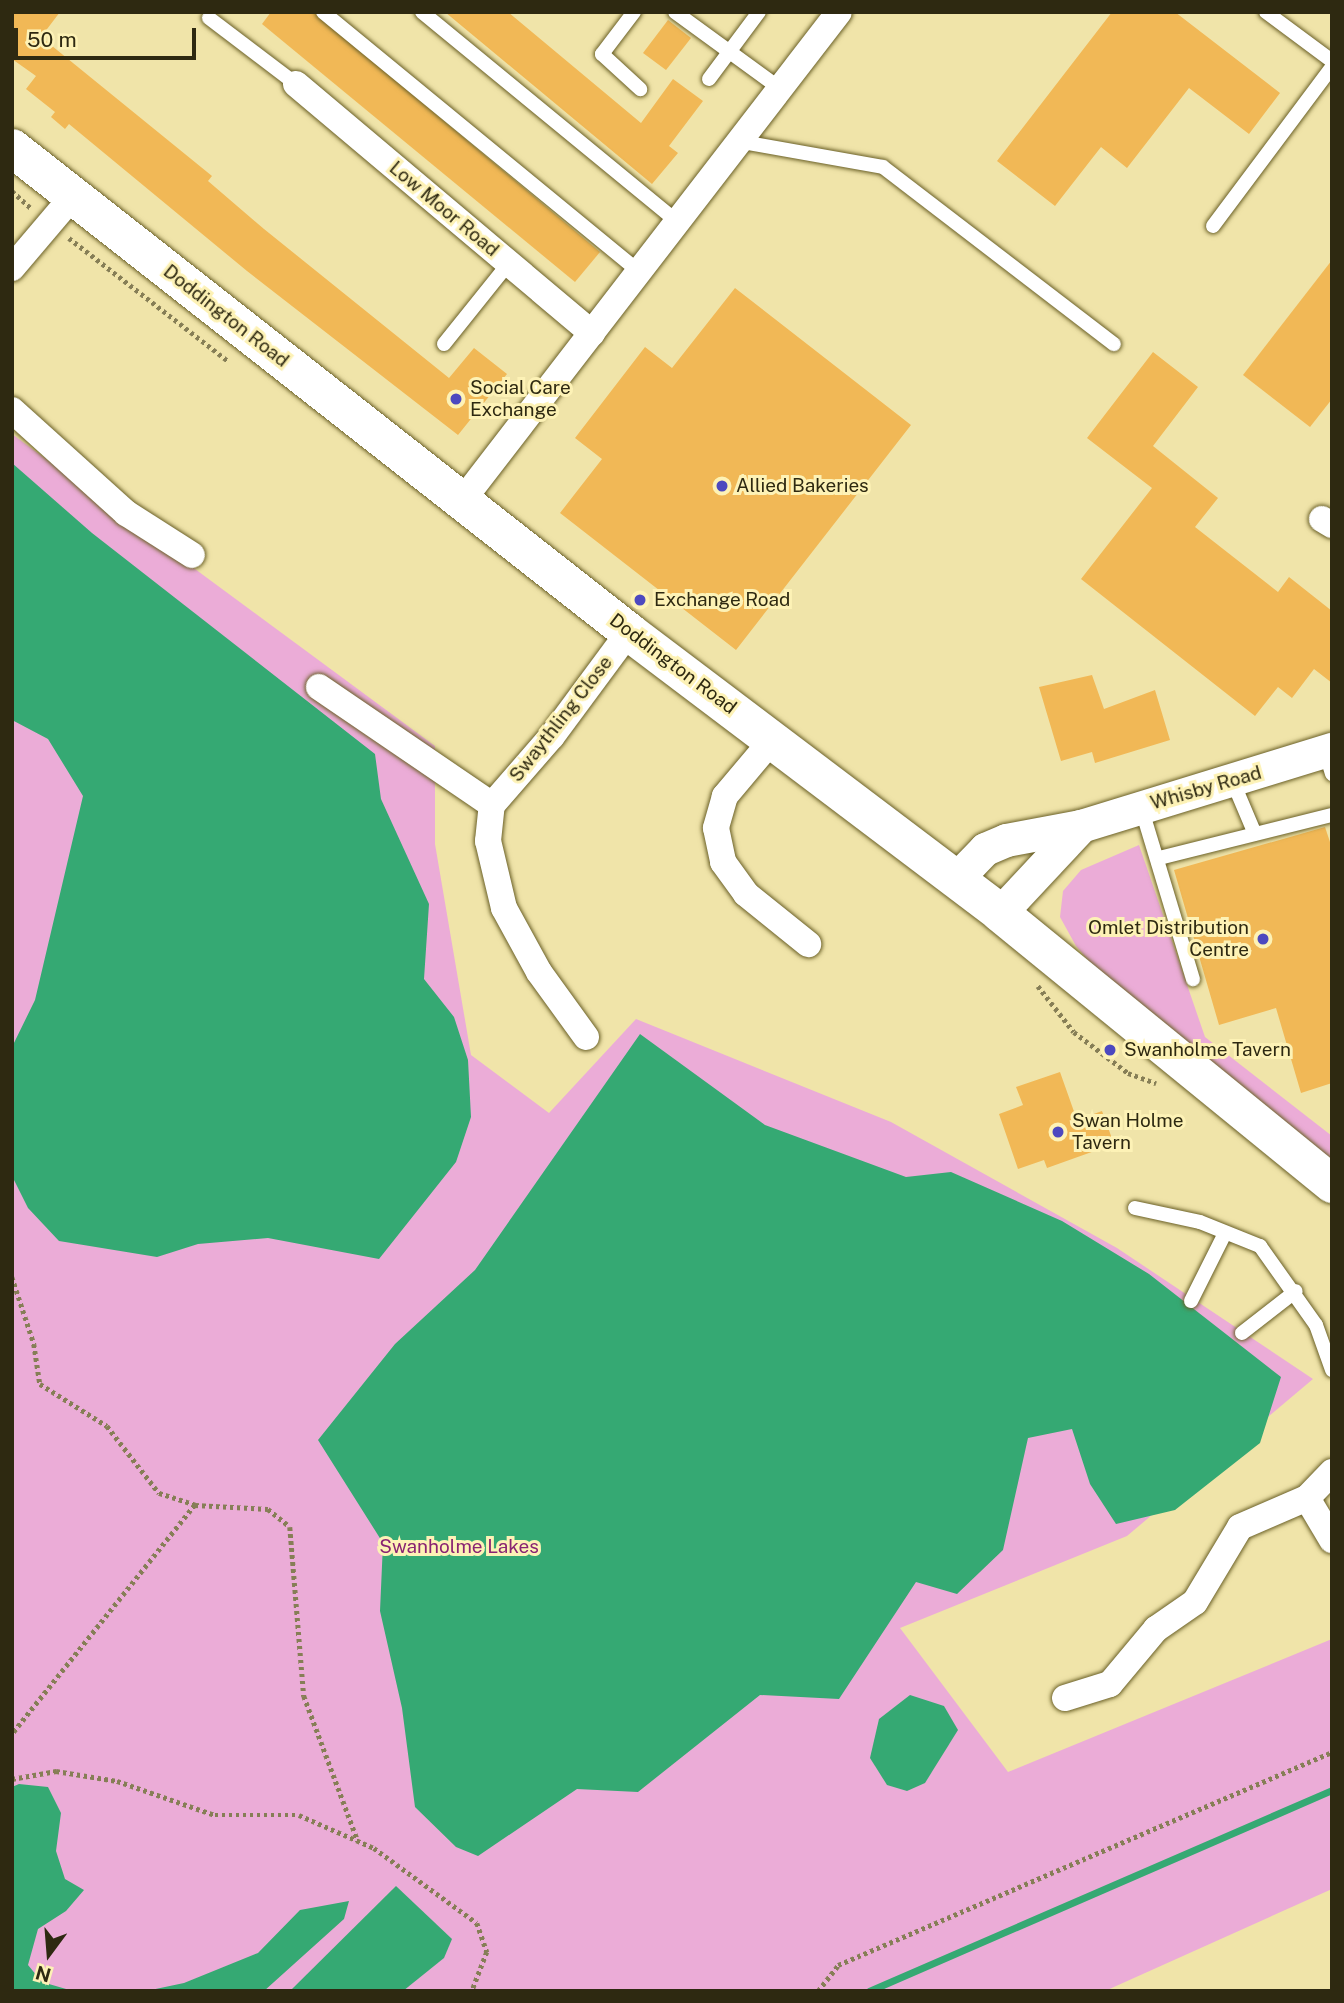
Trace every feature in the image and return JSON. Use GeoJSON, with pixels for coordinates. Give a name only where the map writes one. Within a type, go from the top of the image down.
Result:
{"type":"FeatureCollection","features":[{"type":"Feature","properties":{"kind":"main road","name":"Doddington Road"},"geometry":{"type":"LineString","coordinates":[[12,148],[629,632],[1000,913],[1332,1184]]}},
{"type":"Feature","properties":{"kind":"street"},"geometry":{"type":"LineString","coordinates":[[462,501],[743,142],[839,12]]}},
{"type":"Feature","properties":{"kind":"street","name":"Low Moor Road"},"geometry":{"type":"LineString","coordinates":[[296,84],[592,333]]}},
{"type":"Feature","properties":{"kind":"street"},"geometry":{"type":"LineString","coordinates":[[12,268],[73,196]]}},
{"type":"Feature","properties":{"kind":"street"},"geometry":{"type":"LineString","coordinates":[[12,410],[127,513],[192,555]]}},
{"type":"Feature","properties":{"kind":"street","name":"Swaythling Close"},"geometry":{"type":"LineString","coordinates":[[492,805],[552,736],[629,632]]}},
{"type":"Feature","properties":{"kind":"street"},"geometry":{"type":"LineString","coordinates":[[319,687],[492,805],[488,841],[505,908],[539,972],[586,1037]]}},
{"type":"Feature","properties":{"kind":"street"},"geometry":{"type":"LineString","coordinates":[[773,739],[725,796],[716,828],[723,862],[747,894],[808,944]]}},
{"type":"Feature","properties":{"kind":"street","name":"Whisby Road"},"geometry":{"type":"LineString","coordinates":[[955,880],[985,849],[1006,840],[1081,826],[1141,807],[1329,758]]}},
{"type":"Feature","properties":{"kind":"street","name":"Whisby Road"},"geometry":{"type":"LineString","coordinates":[[1000,913],[1081,826]]}},
{"type":"Feature","properties":{"kind":"street"},"geometry":{"type":"LineString","coordinates":[[1065,1698],[1110,1684],[1156,1629],[1195,1602],[1240,1527],[1307,1498],[1332,1472]]}},
{"type":"Feature","properties":{"kind":"street"},"geometry":{"type":"LineString","coordinates":[[1307,1498],[1332,1540]]}},
{"type":"Feature","properties":{"kind":"lane"},"geometry":{"type":"LineString","coordinates":[[323,12],[640,272]]}},
{"type":"Feature","properties":{"kind":"lane"},"geometry":{"type":"LineString","coordinates":[[422,12],[678,222]]}},
{"type":"Feature","properties":{"kind":"lane"},"geometry":{"type":"LineString","coordinates":[[634,12],[603,54],[640,89]]}},
{"type":"Feature","properties":{"kind":"lane"},"geometry":{"type":"LineString","coordinates":[[675,12],[782,90]]}},
{"type":"Feature","properties":{"kind":"lane"},"geometry":{"type":"LineString","coordinates":[[709,79],[759,12]]}},
{"type":"Feature","properties":{"kind":"lane"},"geometry":{"type":"LineString","coordinates":[[1266,12],[1332,61]]}},
{"type":"Feature","properties":{"kind":"lane"},"geometry":{"type":"LineString","coordinates":[[209,18],[296,84]]}},
{"type":"Feature","properties":{"kind":"lane"},"geometry":{"type":"LineString","coordinates":[[1213,226],[1332,67]]}},
{"type":"Feature","properties":{"kind":"lane"},"geometry":{"type":"LineString","coordinates":[[743,142],[883,167],[1114,344]]}},
{"type":"Feature","properties":{"kind":"lane"},"geometry":{"type":"LineString","coordinates":[[444,344],[509,263]]}},
{"type":"Feature","properties":{"kind":"lane"},"geometry":{"type":"LineString","coordinates":[[1233,782],[1255,834]]}},
{"type":"Feature","properties":{"kind":"lane"},"geometry":{"type":"LineString","coordinates":[[1141,807],[1159,858],[1193,979]]}},
{"type":"Feature","properties":{"kind":"lane"},"geometry":{"type":"LineString","coordinates":[[1159,858],[1332,815]]}},
{"type":"Feature","properties":{"kind":"lane"},"geometry":{"type":"LineString","coordinates":[[1135,1208],[1200,1222],[1224,1235],[1260,1246],[1296,1291],[1316,1325],[1332,1370]]}},
{"type":"Feature","properties":{"kind":"lane"},"geometry":{"type":"LineString","coordinates":[[1191,1301],[1224,1235]]}},
{"type":"Feature","properties":{"kind":"lane"},"geometry":{"type":"LineString","coordinates":[[1242,1333],[1296,1291]]}},
{"type":"Feature","properties":{"kind":"path"},"geometry":{"type":"LineString","coordinates":[[12,191],[20,198]]}},
{"type":"Feature","properties":{"kind":"path"},"geometry":{"type":"LineString","coordinates":[[12,1277],[34,1344],[40,1384],[107,1426],[159,1493],[195,1505],[268,1509],[290,1527],[304,1696],[358,1841]]}},
{"type":"Feature","properties":{"kind":"path"},"geometry":{"type":"LineString","coordinates":[[12,1734],[195,1505]]}},
{"type":"Feature","properties":{"kind":"path"},"geometry":{"type":"LineString","coordinates":[[818,1991],[838,1965],[1332,1752]]}},
{"type":"Feature","properties":{"kind":"path"},"geometry":{"type":"LineString","coordinates":[[12,1779],[56,1771],[117,1781],[215,1815],[299,1815],[358,1841],[477,1923],[487,1952],[472,1991]]}},
{"type":"Feature","properties":{"kind":"green space","name":"Swanholme Lakes"},"geometry":{"type":"Polygon","coordinates":[[[12,434],[435,746],[435,844],[471,1055],[549,1113],[636,1019],[891,1122],[1117,1248],[1313,1379],[1127,1536],[900,1628],[1008,1772],[1332,1639],[1332,1889],[1105,1991],[12,1991],[12,434]]]}},
{"type":"Feature","properties":{"kind":"green space"},"geometry":{"type":"Polygon","coordinates":[[[1139,845],[1205,1037],[1332,1136],[1332,1161],[1093,966],[1076,946],[1060,917],[1063,891],[1081,870],[1139,845]]]}},
{"type":"Feature","properties":{"kind":"shaded area"},"geometry":{"type":"Polygon","coordinates":[[[12,463],[92,533],[375,754],[381,799],[429,904],[424,979],[454,1017],[468,1060],[471,1117],[456,1162],[379,1259],[268,1238],[198,1244],[157,1257],[59,1241],[28,1208],[12,1176],[12,1047],[35,1000],[83,796],[48,739],[12,720],[12,463]]]}},
{"type":"Feature","properties":{"kind":"shaded area"},"geometry":{"type":"Polygon","coordinates":[[[640,1034],[765,1125],[906,1177],[951,1172],[1062,1221],[1149,1274],[1281,1377],[1260,1443],[1175,1510],[1116,1524],[1090,1484],[1072,1429],[1028,1438],[1003,1550],[957,1594],[916,1582],[839,1699],[760,1695],[638,1792],[577,1789],[478,1856],[456,1847],[415,1807],[402,1708],[380,1611],[383,1543],[318,1440],[395,1344],[475,1270],[640,1034]]]}},
{"type":"Feature","properties":{"kind":"shaded area"},"geometry":{"type":"Polygon","coordinates":[[[910,1695],[944,1706],[958,1730],[925,1783],[907,1791],[887,1785],[870,1758],[879,1719],[910,1695]]]}},
{"type":"Feature","properties":{"kind":"shaded area"},"geometry":{"type":"Polygon","coordinates":[[[19,1784],[48,1787],[61,1813],[56,1851],[65,1879],[84,1890],[66,1911],[38,1929],[28,1965],[42,1982],[73,1991],[12,1991],[12,1787],[19,1784]]]}},
{"type":"Feature","properties":{"kind":"shaded area"},"geometry":{"type":"Polygon","coordinates":[[[396,1886],[452,1939],[444,1958],[403,1991],[290,1991],[396,1886]]]}},
{"type":"Feature","properties":{"kind":"shaded area"},"geometry":{"type":"Polygon","coordinates":[[[349,1901],[344,1919],[264,1991],[146,1991],[184,1983],[258,1953],[300,1910],[349,1901]]]}},
{"type":"Feature","properties":{"kind":"building"},"geometry":{"type":"Polygon","coordinates":[[[12,12],[60,12],[41,37],[212,176],[208,181],[264,229],[449,378],[474,348],[507,374],[458,435],[247,271],[69,124],[65,129],[51,117],[55,112],[26,89],[36,76],[12,59],[12,12]]]}},
{"type":"Feature","properties":{"kind":"building"},"geometry":{"type":"Polygon","coordinates":[[[271,12],[314,12],[600,252],[575,282],[262,24],[271,12]]]}},
{"type":"Feature","properties":{"kind":"building"},"geometry":{"type":"Polygon","coordinates":[[[445,12],[508,12],[641,123],[673,79],[703,101],[669,146],[678,153],[652,184],[445,12]]]}},
{"type":"Feature","properties":{"kind":"building"},"geometry":{"type":"Polygon","coordinates":[[[1112,12],[1175,12],[1280,93],[1249,134],[1189,88],[1127,168],[1101,147],[1055,206],[997,161],[1112,12]]]}},
{"type":"Feature","properties":{"kind":"building"},"geometry":{"type":"Polygon","coordinates":[[[668,20],[691,38],[666,70],[643,53],[668,20]]]}},
{"type":"Feature","properties":{"kind":"building"},"geometry":{"type":"Polygon","coordinates":[[[1332,260],[1332,399],[1310,427],[1243,375],[1332,260]]]}},
{"type":"Feature","properties":{"kind":"building","name":"Allied Bakeries"},"geometry":{"type":"Polygon","coordinates":[[[735,288],[911,425],[736,650],[560,513],[602,459],[575,438],[645,347],[672,368],[735,288]]]}},
{"type":"Feature","properties":{"kind":"building"},"geometry":{"type":"Polygon","coordinates":[[[1153,352],[1198,387],[1153,446],[1218,498],[1195,527],[1278,592],[1289,577],[1332,611],[1332,683],[1314,669],[1292,698],[1278,687],[1255,716],[1081,579],[1152,488],[1087,438],[1153,352]]]}},
{"type":"Feature","properties":{"kind":"building"},"geometry":{"type":"Polygon","coordinates":[[[1092,675],[1104,709],[1155,690],[1170,740],[1095,763],[1092,752],[1061,761],[1039,687],[1092,675]]]}},
{"type":"Feature","properties":{"kind":"building","name":"Omlet Distribution Centre"},"geometry":{"type":"Polygon","coordinates":[[[1325,827],[1332,848],[1332,1083],[1301,1093],[1276,1008],[1219,1025],[1174,870],[1325,827]]]}},
{"type":"Feature","properties":{"kind":"building","name":"Swan Holme Tavern"},"geometry":{"type":"Polygon","coordinates":[[[1060,1072],[1077,1120],[1102,1111],[1114,1144],[1047,1168],[1044,1160],[1018,1169],[999,1114],[1023,1105],[1016,1087],[1060,1072]]]}},
{"type":"Feature","properties":{"kind":"waterway"},"geometry":{"type":"LineString","coordinates":[[869,1991],[1332,1790]]}},
{"type":"Feature","properties":{"kind":"place","name":"Social Care Exchange"},"geometry":{"type":"Point","coordinates":[456,399]}},
{"type":"Feature","properties":{"kind":"place","name":"Allied Bakeries"},"geometry":{"type":"Point","coordinates":[722,486]}},
{"type":"Feature","properties":{"kind":"place","name":"Exchange Road"},"geometry":{"type":"Point","coordinates":[640,600]}},
{"type":"Feature","properties":{"kind":"place","name":"Omlet Distribution Centre"},"geometry":{"type":"Point","coordinates":[1263,939]}},
{"type":"Feature","properties":{"kind":"place","name":"Swanholme Tavern"},"geometry":{"type":"Point","coordinates":[1110,1050]}},
{"type":"Feature","properties":{"kind":"place","name":"Swan Holme Tavern"},"geometry":{"type":"Point","coordinates":[1058,1132]}}]}
